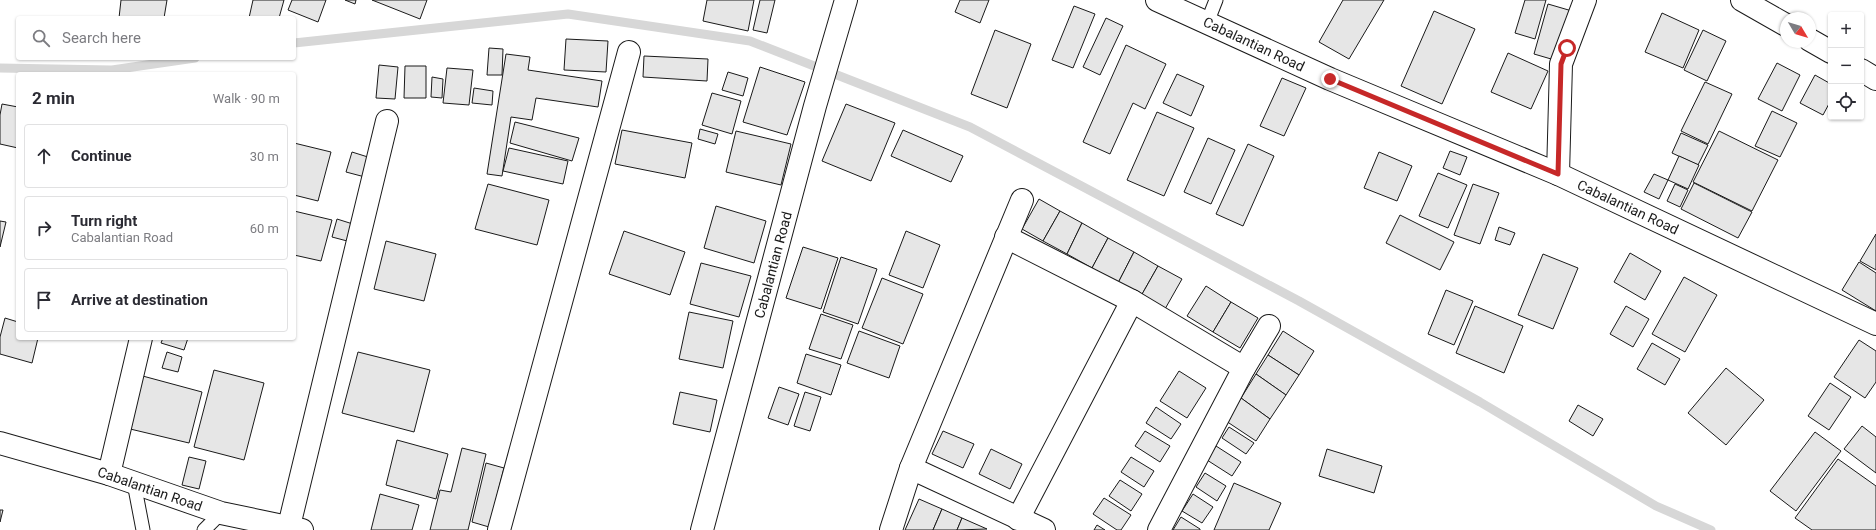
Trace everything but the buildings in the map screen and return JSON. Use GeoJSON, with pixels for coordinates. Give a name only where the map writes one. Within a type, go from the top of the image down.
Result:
{"type":"FeatureCollection","features":[{"type":"Feature","properties":{"kind":"street","name":"Cabalantian Road"},"geometry":{"type":"LineString","coordinates":[[702,530],[815,106],[846,0]]}},
{"type":"Feature","properties":{"kind":"street","name":"Cabalantian Road"},"geometry":{"type":"LineString","coordinates":[[1157,0],[1330,79],[1558,174],[1876,324]]}},
{"type":"Feature","properties":{"kind":"street"},"geometry":{"type":"LineString","coordinates":[[1558,174],[1561,64],[1585,0]]}},
{"type":"Feature","properties":{"kind":"street"},"geometry":{"type":"LineString","coordinates":[[1742,0],[1780,22]]}},
{"type":"Feature","properties":{"kind":"street"},"geometry":{"type":"LineString","coordinates":[[1816,43],[1828,50]]}},
{"type":"Feature","properties":{"kind":"street"},"geometry":{"type":"LineString","coordinates":[[499,530],[629,52]]}},
{"type":"Feature","properties":{"kind":"street"},"geometry":{"type":"LineString","coordinates":[[1864,72],[1876,79]]}},
{"type":"Feature","properties":{"kind":"street"},"geometry":{"type":"LineString","coordinates":[[296,528],[387,121]]}},
{"type":"Feature","properties":{"kind":"street"},"geometry":{"type":"LineString","coordinates":[[891,530],[911,468],[1022,200]]}},
{"type":"Feature","properties":{"kind":"street"},"geometry":{"type":"LineString","coordinates":[[1006,237],[1132,301],[1244,368]]}},
{"type":"Feature","properties":{"kind":"street"},"geometry":{"type":"LineString","coordinates":[[1018,519],[1132,301]]}},
{"type":"Feature","properties":{"kind":"street"},"geometry":{"type":"LineString","coordinates":[[1159,530],[1244,368],[1269,326]]}},
{"type":"Feature","properties":{"kind":"street"},"geometry":{"type":"LineString","coordinates":[[109,474],[141,340]]}},
{"type":"Feature","properties":{"kind":"street","name":"Cabalantian Road"},"geometry":{"type":"LineString","coordinates":[[0,443],[109,474],[221,513],[296,528]]}},
{"type":"Feature","properties":{"kind":"street"},"geometry":{"type":"LineString","coordinates":[[911,468],[1044,530]]}},
{"type":"Feature","properties":{"kind":"lane"},"geometry":{"type":"LineString","coordinates":[[1207,23],[1216,0]]}},
{"type":"Feature","properties":{"kind":"lane"},"geometry":{"type":"LineString","coordinates":[[134,482],[143,530]]}},
{"type":"Feature","properties":{"kind":"lane"},"geometry":{"type":"LineString","coordinates":[[204,530],[221,513]]}},
{"type":"Feature","properties":{"kind":"waterway"},"geometry":{"type":"LineString","coordinates":[[296,43],[568,14],[750,41],[970,127],[1299,301],[1480,402],[1656,506],[1711,530]]}},
{"type":"Feature","properties":{"kind":"waterway"},"geometry":{"type":"LineString","coordinates":[[0,68],[112,70],[181,60]]}},
{"type":"Feature","properties":{"kind":"route"},"geometry":{"type":"LineString","coordinates":[[1330,79],[1558,174],[1561,64],[1567,48]]}}]}
